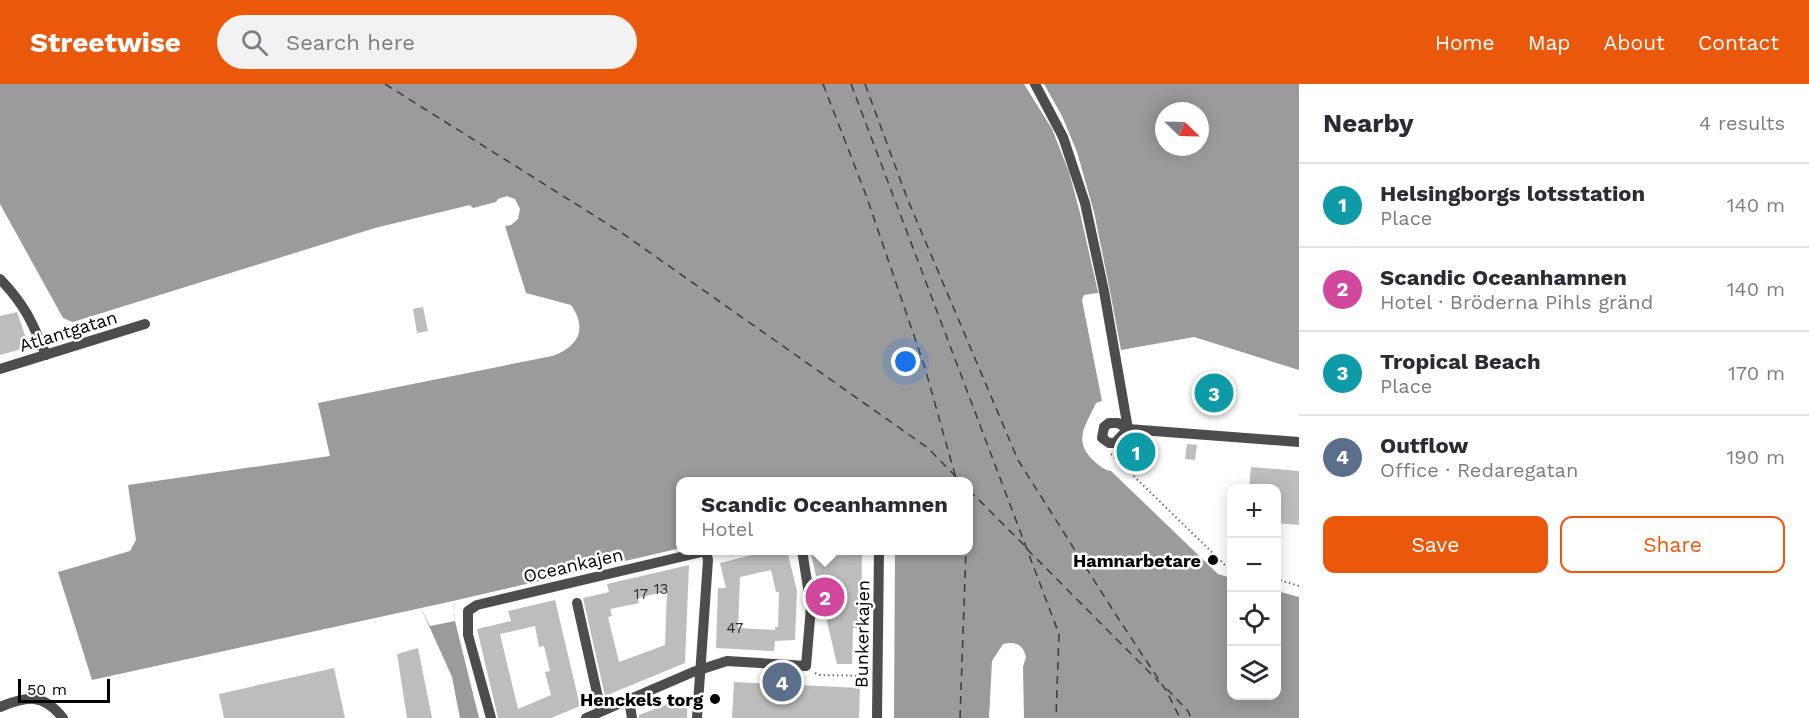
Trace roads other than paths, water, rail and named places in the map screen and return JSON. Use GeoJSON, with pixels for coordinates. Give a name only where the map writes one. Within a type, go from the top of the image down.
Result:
{"type":"FeatureCollection","features":[{"type":"Feature","properties":{"kind":"street"},"geometry":{"type":"LineString","coordinates":[[1035,84],[1064,137],[1085,203],[1104,291],[1128,429],[1119,440],[1109,443],[1105,441],[1102,434],[1104,427],[1109,423],[1118,423],[1128,429],[1299,442]]}},
{"type":"Feature","properties":{"kind":"street"},"geometry":{"type":"LineString","coordinates":[[0,279],[17,296],[28,314],[46,355]]}},
{"type":"Feature","properties":{"kind":"street","name":"Atlantgatan"},"geometry":{"type":"LineString","coordinates":[[0,369],[145,324]]}},
{"type":"Feature","properties":{"kind":"street","name":"Oceankajen"},"geometry":{"type":"LineString","coordinates":[[491,718],[468,635],[468,611],[477,605],[703,555]]}},
{"type":"Feature","properties":{"kind":"street"},"geometry":{"type":"LineString","coordinates":[[697,718],[708,555]]}},
{"type":"Feature","properties":{"kind":"street"},"geometry":{"type":"LineString","coordinates":[[586,718],[700,669],[727,661],[806,666],[811,607],[803,555]]}},
{"type":"Feature","properties":{"kind":"street","name":"Bunkerkajen"},"geometry":{"type":"LineString","coordinates":[[877,718],[879,555]]}},
{"type":"Feature","properties":{"kind":"street"},"geometry":{"type":"LineString","coordinates":[[577,603],[602,711]]}},
{"type":"Feature","properties":{"kind":"street"},"geometry":{"type":"LineString","coordinates":[[0,706],[19,699],[39,699],[49,704],[63,718]]}},
{"type":"Feature","properties":{"kind":"street"},"geometry":{"type":"LineString","coordinates":[[629,700],[632,718]]}},
{"type":"Feature","properties":{"kind":"place","name":"Tropical Beach"},"geometry":{"type":"Point","coordinates":[1214,393]}},
{"type":"Feature","properties":{"kind":"place","name":"Helsingborgs lotsstation"},"geometry":{"type":"Point","coordinates":[1136,452]}},
{"type":"Feature","properties":{"kind":"place","name":"Hamnarbetare"},"geometry":{"type":"Point","coordinates":[1213,560]}},
{"type":"Feature","properties":{"kind":"place","name":"Scandic Oceanhamnen"},"geometry":{"type":"Point","coordinates":[825,597]}},
{"type":"Feature","properties":{"kind":"place","name":"Outflow"},"geometry":{"type":"Point","coordinates":[782,682]}},
{"type":"Feature","properties":{"kind":"place","name":"Henckels torg"},"geometry":{"type":"Point","coordinates":[715,699]}}]}
